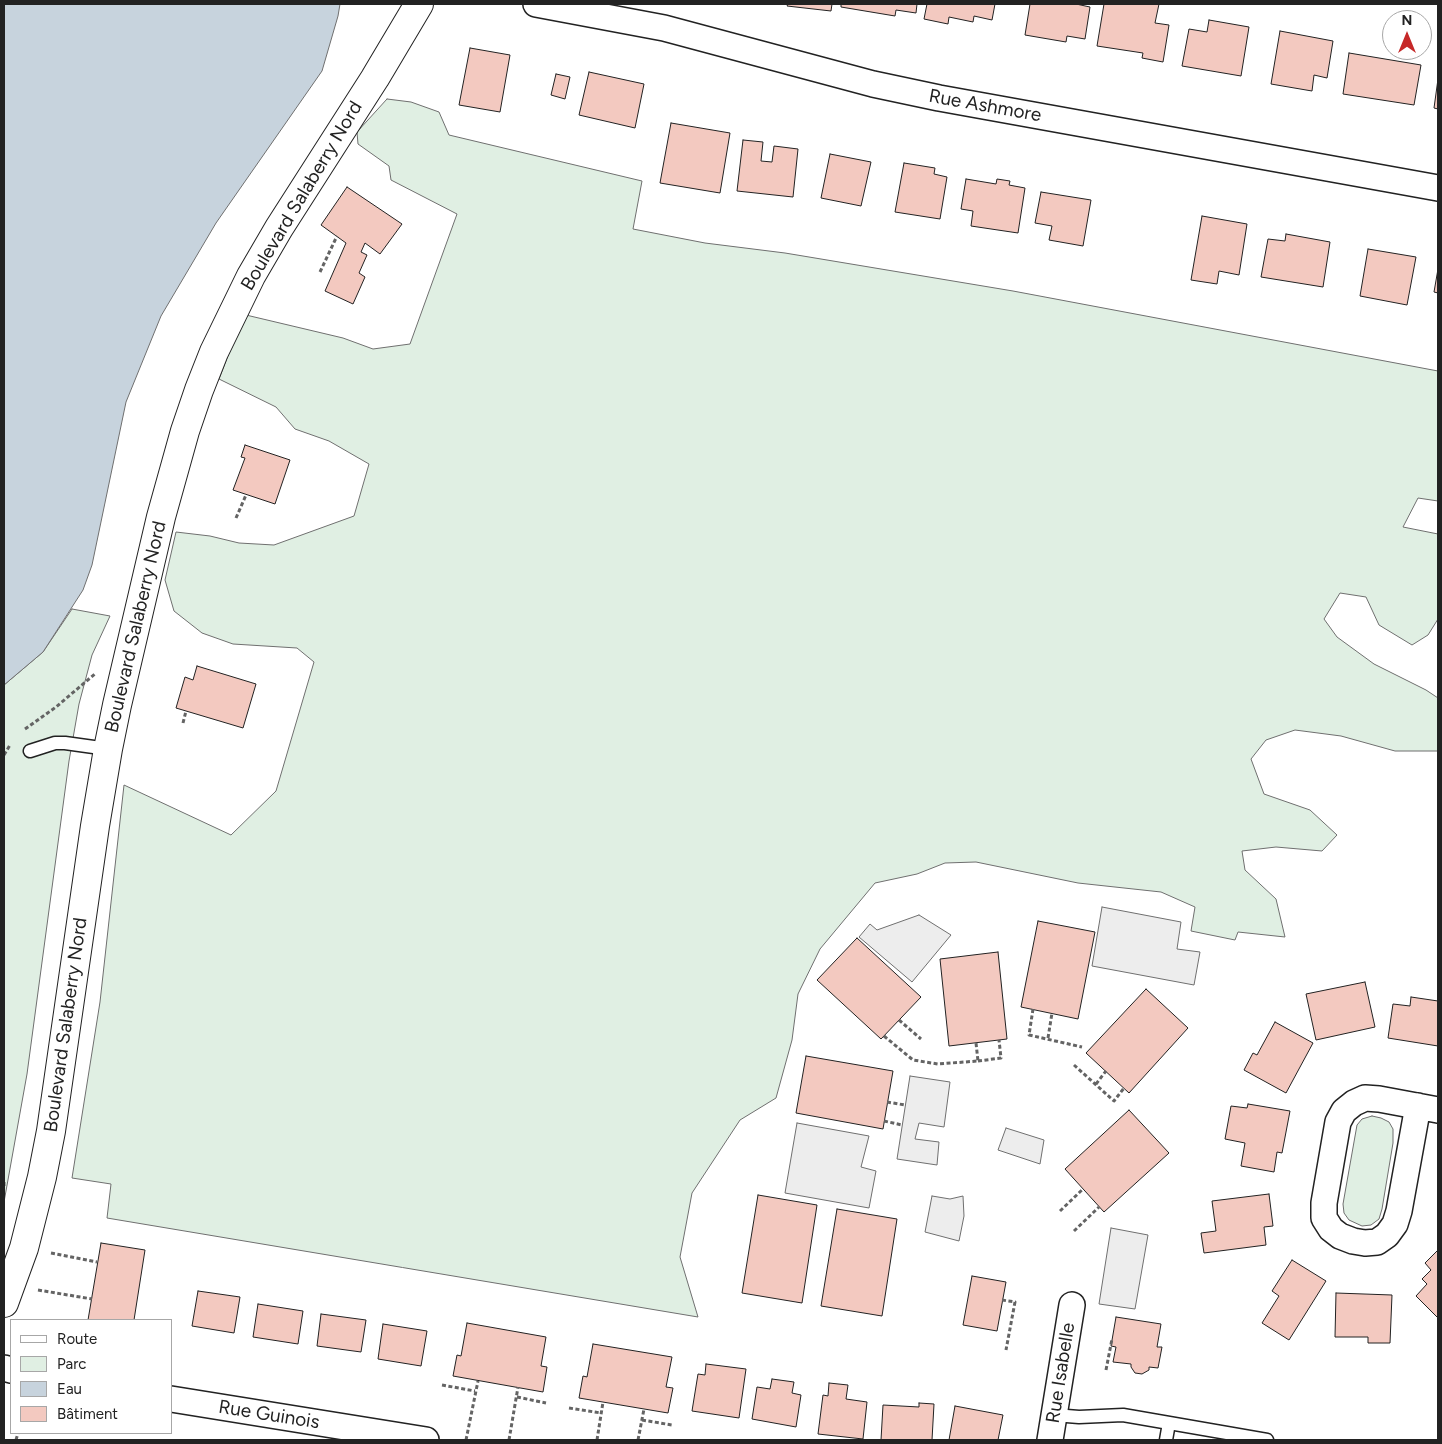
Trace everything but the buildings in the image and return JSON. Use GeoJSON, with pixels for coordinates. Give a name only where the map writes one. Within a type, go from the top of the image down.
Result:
{"type":"FeatureCollection","features":[{"type":"Feature","properties":{"kind":"street","name":"Boulevard Salaberry Nord"},"geometry":{"type":"LineString","coordinates":[[7,1294],[24,1248],[35,1209],[51,1132],[108,749],[127,659],[161,517],[185,431],[214,352],[251,276],[419,4]]}},
{"type":"Feature","properties":{"kind":"street","name":"Rue Ashmore"},"geometry":{"type":"LineString","coordinates":[[536,4],[664,28],[873,84],[939,98],[1438,188]]}},
{"type":"Feature","properties":{"kind":"street"},"geometry":{"type":"LineString","coordinates":[[1366,1098],[1428,1108],[1399,1211],[1387,1235],[1377,1242],[1364,1243],[1340,1236],[1331,1229],[1324,1218],[1324,1203],[1338,1122],[1344,1111],[1354,1103],[1366,1098]]}},
{"type":"Feature","properties":{"kind":"street","name":"Rue Isabelle"},"geometry":{"type":"LineString","coordinates":[[1050,1440],[1072,1305]]}},
{"type":"Feature","properties":{"kind":"street","name":"Rue Guinois"},"geometry":{"type":"LineString","coordinates":[[172,1399],[426,1440]]}},
{"type":"Feature","properties":{"kind":"lane"},"geometry":{"type":"LineString","coordinates":[[30,752],[55,743],[108,749]]}},
{"type":"Feature","properties":{"kind":"lane"},"geometry":{"type":"LineString","coordinates":[[1054,1415],[1079,1417],[1123,1415],[1267,1440]]}},
{"type":"Feature","properties":{"kind":"lane"},"geometry":{"type":"LineString","coordinates":[[1166,1440],[1169,1423]]}},
{"type":"Feature","properties":{"kind":"path"},"geometry":{"type":"LineString","coordinates":[[320,272],[337,236]]}},
{"type":"Feature","properties":{"kind":"path"},"geometry":{"type":"LineString","coordinates":[[236,518],[246,495]]}},
{"type":"Feature","properties":{"kind":"path"},"geometry":{"type":"LineString","coordinates":[[20,733],[56,707],[85,682]]}},
{"type":"Feature","properties":{"kind":"path"},"geometry":{"type":"LineString","coordinates":[[183,723],[186,711]]}},
{"type":"Feature","properties":{"kind":"path"},"geometry":{"type":"LineString","coordinates":[[4,755],[15,738]]}},
{"type":"Feature","properties":{"kind":"path"},"geometry":{"type":"LineString","coordinates":[[1033,1009],[1029,1035],[1082,1047]]}},
{"type":"Feature","properties":{"kind":"path"},"geometry":{"type":"LineString","coordinates":[[1048,1038],[1052,1013]]}},
{"type":"Feature","properties":{"kind":"path"},"geometry":{"type":"LineString","coordinates":[[899,1020],[922,1039]]}},
{"type":"Feature","properties":{"kind":"path"},"geometry":{"type":"LineString","coordinates":[[884,1036],[913,1060],[938,1064],[1001,1058],[1000,1040]]}},
{"type":"Feature","properties":{"kind":"path"},"geometry":{"type":"LineString","coordinates":[[976,1043],[978,1061]]}},
{"type":"Feature","properties":{"kind":"path"},"geometry":{"type":"LineString","coordinates":[[1074,1065],[1114,1101],[1124,1088]]}},
{"type":"Feature","properties":{"kind":"path"},"geometry":{"type":"LineString","coordinates":[[1096,1084],[1106,1071]]}},
{"type":"Feature","properties":{"kind":"path"},"geometry":{"type":"LineString","coordinates":[[887,1102],[906,1105]]}},
{"type":"Feature","properties":{"kind":"path"},"geometry":{"type":"LineString","coordinates":[[884,1121],[902,1124]]}},
{"type":"Feature","properties":{"kind":"path"},"geometry":{"type":"LineString","coordinates":[[4,1182],[4,1187]]}},
{"type":"Feature","properties":{"kind":"path"},"geometry":{"type":"LineString","coordinates":[[1060,1211],[1083,1189]]}},
{"type":"Feature","properties":{"kind":"path"},"geometry":{"type":"LineString","coordinates":[[1074,1230],[1099,1207]]}},
{"type":"Feature","properties":{"kind":"path"},"geometry":{"type":"LineString","coordinates":[[24,1248],[97,1262]]}},
{"type":"Feature","properties":{"kind":"path"},"geometry":{"type":"LineString","coordinates":[[7,1294],[92,1299]]}},
{"type":"Feature","properties":{"kind":"path"},"geometry":{"type":"LineString","coordinates":[[1002,1300],[1015,1302],[1006,1350]]}},
{"type":"Feature","properties":{"kind":"path"},"geometry":{"type":"LineString","coordinates":[[1106,1370],[1112,1339]]}},
{"type":"Feature","properties":{"kind":"path"},"geometry":{"type":"LineString","coordinates":[[466,1440],[478,1380]]}},
{"type":"Feature","properties":{"kind":"path"},"geometry":{"type":"LineString","coordinates":[[442,1385],[476,1391]]}},
{"type":"Feature","properties":{"kind":"path"},"geometry":{"type":"LineString","coordinates":[[509,1440],[518,1388]]}},
{"type":"Feature","properties":{"kind":"path"},"geometry":{"type":"LineString","coordinates":[[517,1397],[546,1403]]}},
{"type":"Feature","properties":{"kind":"path"},"geometry":{"type":"LineString","coordinates":[[597,1440],[603,1402]]}},
{"type":"Feature","properties":{"kind":"path"},"geometry":{"type":"LineString","coordinates":[[569,1408],[601,1413]]}},
{"type":"Feature","properties":{"kind":"path"},"geometry":{"type":"LineString","coordinates":[[638,1440],[644,1409]]}},
{"type":"Feature","properties":{"kind":"path"},"geometry":{"type":"LineString","coordinates":[[642,1420],[672,1425]]}},
{"type":"Feature","properties":{"kind":"green space"},"geometry":{"type":"Polygon","coordinates":[[[387,99],[411,102],[439,112],[449,135],[642,181],[633,229],[705,243],[785,253],[1013,291],[1438,371],[1438,501],[1418,498],[1403,527],[1438,534],[1438,619],[1428,635],[1412,645],[1379,625],[1366,597],[1340,593],[1324,619],[1337,637],[1374,664],[1438,698],[1438,751],[1395,751],[1341,736],[1295,730],[1266,740],[1251,759],[1264,794],[1310,810],[1337,835],[1322,851],[1276,847],[1242,851],[1245,870],[1276,899],[1285,937],[1238,932],[1235,940],[1191,931],[1195,907],[1161,892],[1078,883],[976,862],[945,863],[917,874],[875,883],[820,949],[798,994],[792,1040],[776,1098],[740,1120],[692,1193],[680,1257],[698,1317],[107,1218],[111,1184],[72,1178],[100,1002],[124,785],[231,835],[276,791],[314,662],[297,648],[233,644],[202,633],[174,611],[165,580],[176,532],[210,536],[239,543],[274,545],[354,516],[369,464],[329,441],[295,429],[276,407],[219,379],[237,332],[246,315],[343,338],[373,349],[410,344],[457,214],[391,180],[389,166],[358,144],[357,132],[387,99]]]}},
{"type":"Feature","properties":{"kind":"green space"},"geometry":{"type":"Polygon","coordinates":[[[72,609],[110,616],[92,655],[79,704],[69,761],[27,1074],[4,1202],[4,685],[43,652],[72,609]]]}},
{"type":"Feature","properties":{"kind":"green space"},"geometry":{"type":"Polygon","coordinates":[[[1372,1116],[1389,1122],[1393,1129],[1393,1143],[1379,1219],[1371,1225],[1362,1226],[1349,1220],[1344,1213],[1343,1204],[1357,1125],[1362,1119],[1372,1116]]]}},
{"type":"Feature","properties":{"kind":"shaded area"},"geometry":{"type":"Polygon","coordinates":[[[1102,907],[1181,922],[1177,949],[1200,952],[1194,985],[1092,966],[1102,907]]]}},
{"type":"Feature","properties":{"kind":"shaded area"},"geometry":{"type":"Polygon","coordinates":[[[919,915],[951,935],[912,982],[859,937],[870,924],[877,930],[919,915]]]}},
{"type":"Feature","properties":{"kind":"shaded area"},"geometry":{"type":"Polygon","coordinates":[[[910,1076],[950,1082],[944,1127],[919,1123],[915,1139],[939,1142],[937,1165],[897,1159],[910,1076]]]}},
{"type":"Feature","properties":{"kind":"shaded area"},"geometry":{"type":"Polygon","coordinates":[[[797,1123],[869,1136],[861,1167],[876,1171],[869,1208],[785,1193],[797,1123]]]}},
{"type":"Feature","properties":{"kind":"shaded area"},"geometry":{"type":"Polygon","coordinates":[[[1006,1128],[1044,1140],[1040,1164],[998,1150],[1006,1128]]]}},
{"type":"Feature","properties":{"kind":"shaded area"},"geometry":{"type":"Polygon","coordinates":[[[932,1196],[950,1199],[963,1196],[964,1216],[959,1241],[925,1232],[932,1196]]]}},
{"type":"Feature","properties":{"kind":"shaded area"},"geometry":{"type":"Polygon","coordinates":[[[1111,1228],[1148,1235],[1135,1309],[1099,1304],[1111,1228]]]}},
{"type":"Feature","properties":{"kind":"water"},"geometry":{"type":"Polygon","coordinates":[[[4,4],[340,4],[322,71],[216,223],[161,316],[126,402],[92,565],[83,590],[43,652],[4,685],[4,4]]]}}]}
